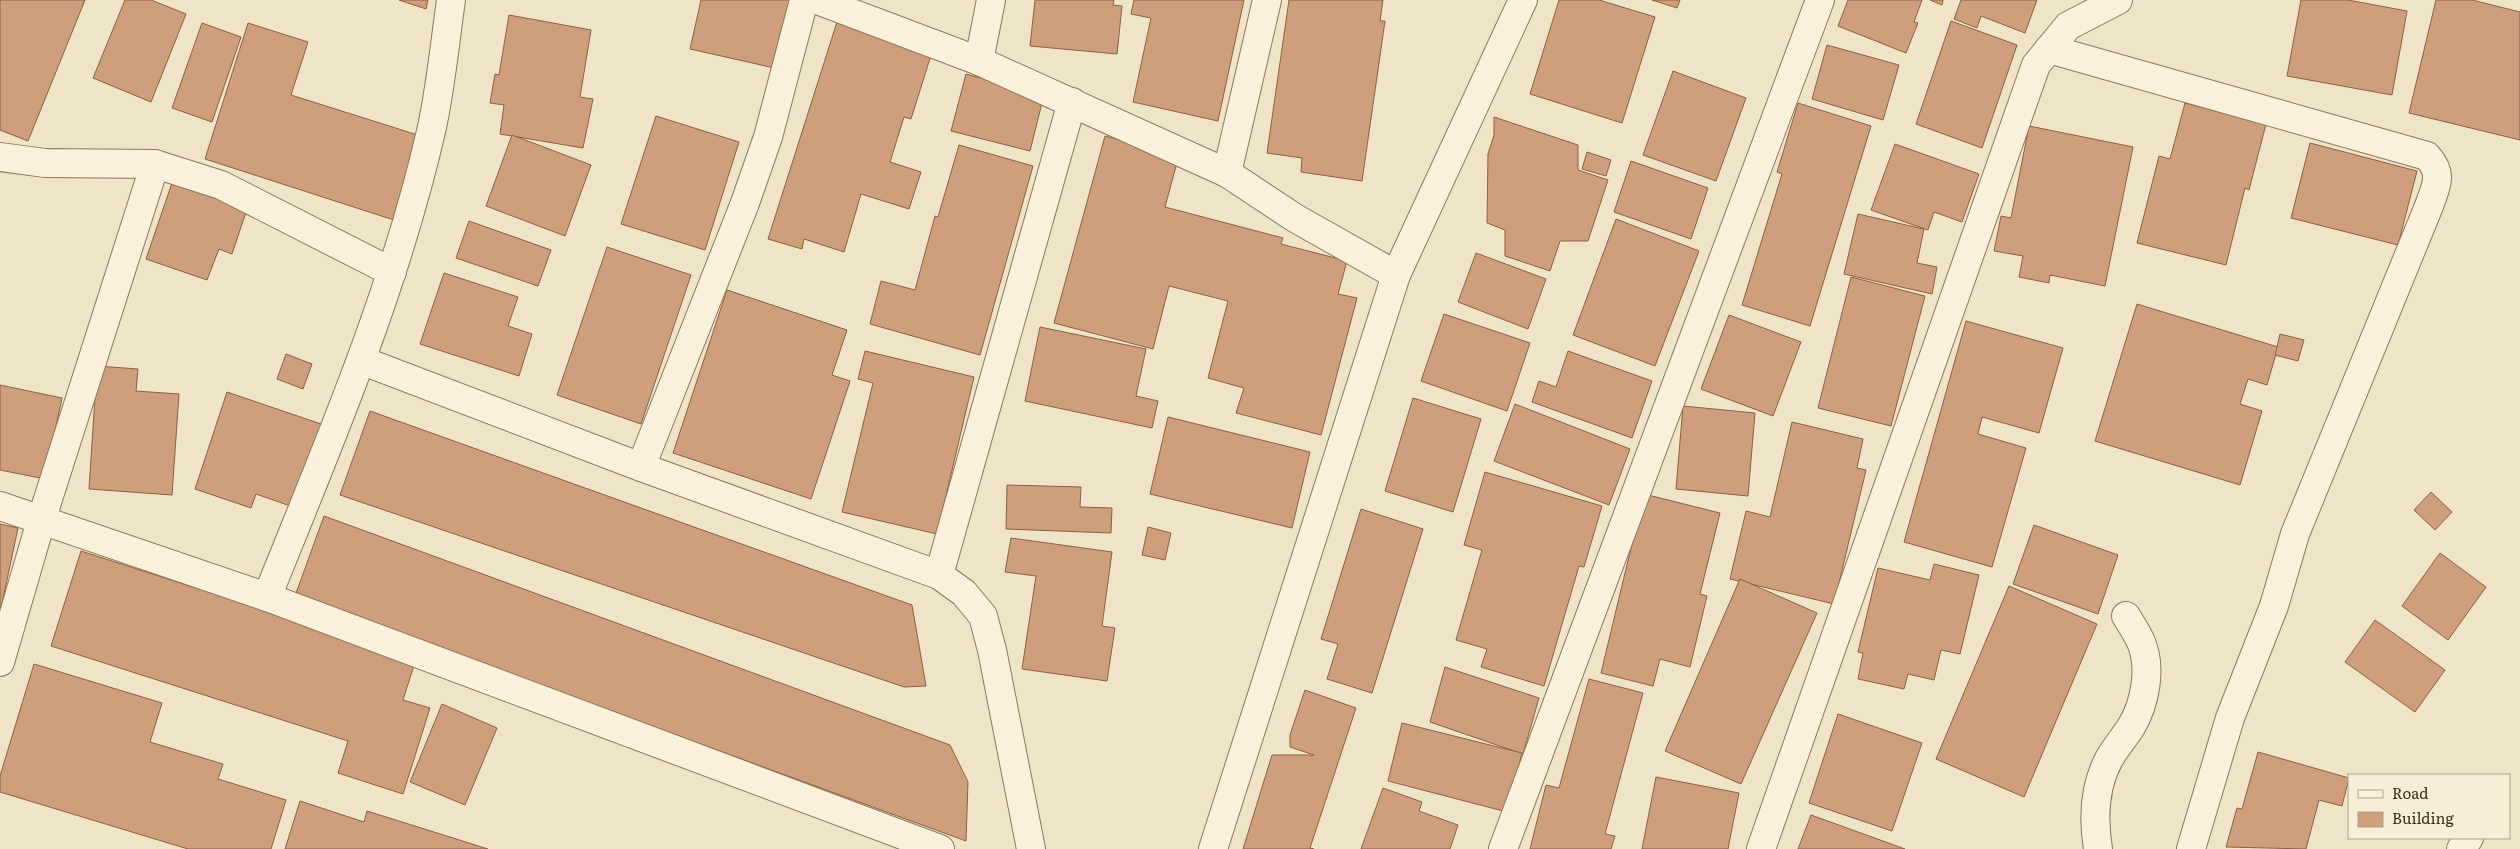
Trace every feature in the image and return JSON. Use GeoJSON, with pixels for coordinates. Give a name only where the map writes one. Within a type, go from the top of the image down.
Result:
{"type":"FeatureCollection","features":[{"type":"Feature","properties":{"kind":"street"},"geometry":{"type":"LineString","coordinates":[[267,597],[363,361],[392,272],[432,126],[451,0]]}},
{"type":"Feature","properties":{"kind":"street"},"geometry":{"type":"LineString","coordinates":[[641,467],[745,203],[768,137],[804,0]]}},
{"type":"Feature","properties":{"kind":"street"},"geometry":{"type":"LineString","coordinates":[[817,0],[979,61],[1228,173],[1295,218],[1396,275]]}},
{"type":"Feature","properties":{"kind":"street"},"geometry":{"type":"LineString","coordinates":[[979,61],[991,0]]}},
{"type":"Feature","properties":{"kind":"street"},"geometry":{"type":"LineString","coordinates":[[1228,173],[1267,0]]}},
{"type":"Feature","properties":{"kind":"street"},"geometry":{"type":"LineString","coordinates":[[1213,849],[1396,275],[1523,0]]}},
{"type":"Feature","properties":{"kind":"street"},"geometry":{"type":"LineString","coordinates":[[1503,849],[1820,0]]}},
{"type":"Feature","properties":{"kind":"street"},"geometry":{"type":"LineString","coordinates":[[1761,849],[2036,65],[2068,26],[2118,0]]}},
{"type":"Feature","properties":{"kind":"street"},"geometry":{"type":"LineString","coordinates":[[2049,49],[2427,156],[2436,166],[2438,178],[2429,206],[2295,534],[2274,606],[2230,718],[2191,849]]}},
{"type":"Feature","properties":{"kind":"street"},"geometry":{"type":"LineString","coordinates":[[939,575],[1072,102]]}},
{"type":"Feature","properties":{"kind":"street"},"geometry":{"type":"LineString","coordinates":[[0,157],[46,163],[155,164],[221,185],[392,272]]}},
{"type":"Feature","properties":{"kind":"street"},"geometry":{"type":"LineString","coordinates":[[0,662],[41,521],[155,164]]}},
{"type":"Feature","properties":{"kind":"street"},"geometry":{"type":"LineString","coordinates":[[363,361],[641,467],[939,575],[964,593],[983,616],[992,650],[1031,849]]}},
{"type":"Feature","properties":{"kind":"street"},"geometry":{"type":"LineString","coordinates":[[0,506],[267,597],[940,849]]}},
{"type":"Feature","properties":{"kind":"street"},"geometry":{"type":"LineString","coordinates":[[2098,849],[2094,806],[2101,778],[2109,758],[2132,726],[2144,694],[2147,662],[2141,642],[2126,616]]}},
{"type":"Feature","properties":{"kind":"building"},"geometry":{"type":"Polygon","coordinates":[[[0,0],[85,0],[28,141],[0,130],[0,0]]]}},
{"type":"Feature","properties":{"kind":"building"},"geometry":{"type":"Polygon","coordinates":[[[125,0],[151,0],[186,14],[151,102],[93,78],[125,0]]]}},
{"type":"Feature","properties":{"kind":"building"},"geometry":{"type":"Polygon","coordinates":[[[399,0],[428,0],[426,9],[399,0]]]}},
{"type":"Feature","properties":{"kind":"building"},"geometry":{"type":"Polygon","coordinates":[[[701,0],[795,0],[779,69],[690,49],[701,0]]]}},
{"type":"Feature","properties":{"kind":"building"},"geometry":{"type":"Polygon","coordinates":[[[1035,0],[1114,0],[1113,5],[1122,6],[1117,54],[1030,46],[1035,0]]]}},
{"type":"Feature","properties":{"kind":"building"},"geometry":{"type":"Polygon","coordinates":[[[1134,0],[1244,0],[1218,121],[1133,102],[1151,18],[1131,14],[1134,0]]]}},
{"type":"Feature","properties":{"kind":"building"},"geometry":{"type":"Polygon","coordinates":[[[1289,0],[1383,0],[1380,21],[1385,21],[1362,181],[1301,172],[1302,158],[1267,153],[1289,0]]]}},
{"type":"Feature","properties":{"kind":"building"},"geometry":{"type":"Polygon","coordinates":[[[1559,0],[1599,0],[1655,17],[1622,123],[1530,94],[1559,0]]]}},
{"type":"Feature","properties":{"kind":"building"},"geometry":{"type":"Polygon","coordinates":[[[1652,0],[1680,0],[1677,8],[1652,0]]]}},
{"type":"Feature","properties":{"kind":"building"},"geometry":{"type":"Polygon","coordinates":[[[1848,0],[1922,0],[1914,22],[1918,23],[1906,53],[1838,26],[1848,0]]]}},
{"type":"Feature","properties":{"kind":"building"},"geometry":{"type":"Polygon","coordinates":[[[1930,0],[1943,0],[1942,5],[1930,0]]]}},
{"type":"Feature","properties":{"kind":"building"},"geometry":{"type":"Polygon","coordinates":[[[1961,0],[2037,0],[2025,33],[1981,16],[1977,28],[1954,19],[1961,0]]]}},
{"type":"Feature","properties":{"kind":"building"},"geometry":{"type":"Polygon","coordinates":[[[2301,0],[2348,0],[2407,11],[2392,95],[2287,76],[2301,0]]]}},
{"type":"Feature","properties":{"kind":"building"},"geometry":{"type":"Polygon","coordinates":[[[2436,0],[2472,0],[2520,12],[2520,140],[2409,113],[2436,0]]]}},
{"type":"Feature","properties":{"kind":"building"},"geometry":{"type":"Polygon","coordinates":[[[509,15],[591,30],[580,97],[593,99],[583,148],[500,134],[504,105],[490,103],[495,74],[499,75],[509,15]]]}},
{"type":"Feature","properties":{"kind":"building"},"geometry":{"type":"Polygon","coordinates":[[[1951,21],[2017,45],[1982,148],[1916,124],[1951,21]]]}},
{"type":"Feature","properties":{"kind":"building"},"geometry":{"type":"Polygon","coordinates":[[[837,22],[932,52],[911,119],[904,117],[890,162],[921,172],[909,209],[861,194],[844,252],[804,239],[802,249],[768,239],[837,22]]]}},
{"type":"Feature","properties":{"kind":"building"},"geometry":{"type":"Polygon","coordinates":[[[202,23],[241,37],[212,122],[172,108],[202,23]]]}},
{"type":"Feature","properties":{"kind":"building"},"geometry":{"type":"Polygon","coordinates":[[[248,23],[308,42],[291,95],[424,137],[397,221],[205,159],[248,23]]]}},
{"type":"Feature","properties":{"kind":"building"},"geometry":{"type":"Polygon","coordinates":[[[1827,45],[1899,65],[1883,120],[1812,99],[1827,45]]]}},
{"type":"Feature","properties":{"kind":"building"},"geometry":{"type":"Polygon","coordinates":[[[1673,71],[1746,98],[1716,181],[1643,155],[1673,71]]]}},
{"type":"Feature","properties":{"kind":"building"},"geometry":{"type":"Polygon","coordinates":[[[966,74],[1044,95],[1030,151],[951,131],[966,74]]]}},
{"type":"Feature","properties":{"kind":"building"},"geometry":{"type":"Polygon","coordinates":[[[1798,103],[1871,126],[1810,326],[1742,305],[1782,174],[1777,172],[1798,103]]]}},
{"type":"Feature","properties":{"kind":"building"},"geometry":{"type":"Polygon","coordinates":[[[2185,103],[2266,124],[2249,190],[2245,188],[2226,265],[2137,243],[2159,156],[2170,159],[2185,103]]]}},
{"type":"Feature","properties":{"kind":"building"},"geometry":{"type":"Polygon","coordinates":[[[656,116],[739,142],[705,250],[621,224],[656,116]]]}},
{"type":"Feature","properties":{"kind":"building"},"geometry":{"type":"Polygon","coordinates":[[[1494,117],[1578,145],[1578,170],[1608,180],[1588,241],[1560,241],[1550,271],[1505,256],[1505,230],[1487,223],[1488,154],[1494,135],[1494,117]]]}},
{"type":"Feature","properties":{"kind":"building"},"geometry":{"type":"Polygon","coordinates":[[[2029,126],[2133,147],[2105,286],[2050,275],[2049,283],[2019,277],[2023,256],[1994,251],[2001,216],[2011,218],[2029,126]]]}},
{"type":"Feature","properties":{"kind":"building"},"geometry":{"type":"Polygon","coordinates":[[[512,135],[591,165],[565,236],[486,206],[512,135]]]}},
{"type":"Feature","properties":{"kind":"building"},"geometry":{"type":"Polygon","coordinates":[[[1105,136],[1179,155],[1165,207],[1283,238],[1281,244],[1347,261],[1338,294],[1357,298],[1321,435],[1236,413],[1244,388],[1208,378],[1228,301],[1169,286],[1153,349],[1054,323],[1105,136]]]}},
{"type":"Feature","properties":{"kind":"building"},"geometry":{"type":"Polygon","coordinates":[[[2310,143],[2417,171],[2398,245],[2291,218],[2310,143]]]}},
{"type":"Feature","properties":{"kind":"building"},"geometry":{"type":"Polygon","coordinates":[[[1895,144],[1979,174],[1962,222],[1934,212],[1928,230],[1871,210],[1895,144]]]}},
{"type":"Feature","properties":{"kind":"building"},"geometry":{"type":"Polygon","coordinates":[[[959,145],[1033,166],[980,355],[870,324],[881,281],[915,290],[935,216],[938,217],[959,145]]]}},
{"type":"Feature","properties":{"kind":"building"},"geometry":{"type":"Polygon","coordinates":[[[1587,152],[1611,160],[1606,176],[1582,169],[1587,152]]]}},
{"type":"Feature","properties":{"kind":"building"},"geometry":{"type":"Polygon","coordinates":[[[1631,161],[1708,188],[1691,239],[1614,212],[1631,161]]]}},
{"type":"Feature","properties":{"kind":"building"},"geometry":{"type":"Polygon","coordinates":[[[173,180],[248,206],[232,254],[219,249],[207,280],[146,259],[173,180]]]}},
{"type":"Feature","properties":{"kind":"building"},"geometry":{"type":"Polygon","coordinates":[[[1858,214],[1924,229],[1917,263],[1937,267],[1932,294],[1844,274],[1858,214]]]}},
{"type":"Feature","properties":{"kind":"building"},"geometry":{"type":"Polygon","coordinates":[[[1616,219],[1699,251],[1655,366],[1573,335],[1616,219]]]}},
{"type":"Feature","properties":{"kind":"building"},"geometry":{"type":"Polygon","coordinates":[[[469,221],[551,250],[538,286],[456,258],[469,221]]]}},
{"type":"Feature","properties":{"kind":"building"},"geometry":{"type":"Polygon","coordinates":[[[607,247],[691,275],[641,424],[557,395],[607,247]]]}},
{"type":"Feature","properties":{"kind":"building"},"geometry":{"type":"Polygon","coordinates":[[[1476,253],[1546,279],[1528,329],[1458,302],[1476,253]]]}},
{"type":"Feature","properties":{"kind":"building"},"geometry":{"type":"Polygon","coordinates":[[[444,273],[518,297],[508,326],[532,334],[519,376],[420,344],[444,273]]]}},
{"type":"Feature","properties":{"kind":"building"},"geometry":{"type":"Polygon","coordinates":[[[1851,277],[1925,296],[1891,426],[1818,408],[1851,277]]]}},
{"type":"Feature","properties":{"kind":"building"},"geometry":{"type":"Polygon","coordinates":[[[727,290],[847,330],[832,375],[850,381],[811,499],[673,453],[727,290]]]}},
{"type":"Feature","properties":{"kind":"building"},"geometry":{"type":"Polygon","coordinates":[[[2137,304],[2278,347],[2267,385],[2248,379],[2240,404],[2262,411],[2240,485],[2095,441],[2137,304]]]}},
{"type":"Feature","properties":{"kind":"building"},"geometry":{"type":"Polygon","coordinates":[[[1444,314],[1530,343],[1507,411],[1421,381],[1444,314]]]}},
{"type":"Feature","properties":{"kind":"building"},"geometry":{"type":"Polygon","coordinates":[[[1729,315],[1801,342],[1773,416],[1701,389],[1729,315]]]}},
{"type":"Feature","properties":{"kind":"building"},"geometry":{"type":"Polygon","coordinates":[[[1966,321],[2063,348],[2039,433],[1982,417],[1978,434],[2026,448],[1992,567],[1904,542],[1966,321]]]}},
{"type":"Feature","properties":{"kind":"building"},"geometry":{"type":"Polygon","coordinates":[[[1040,327],[1146,349],[1136,396],[1158,401],[1152,428],[1025,401],[1040,327]]]}},
{"type":"Feature","properties":{"kind":"building"},"geometry":{"type":"Polygon","coordinates":[[[2280,334],[2304,340],[2298,361],[2275,355],[2280,334]]]}},
{"type":"Feature","properties":{"kind":"building"},"geometry":{"type":"Polygon","coordinates":[[[865,351],[974,377],[937,534],[842,512],[873,383],[858,379],[865,351]]]}},
{"type":"Feature","properties":{"kind":"building"},"geometry":{"type":"Polygon","coordinates":[[[1568,351],[1652,381],[1632,438],[1532,402],[1539,381],[1556,387],[1568,351]]]}},
{"type":"Feature","properties":{"kind":"building"},"geometry":{"type":"Polygon","coordinates":[[[286,354],[312,364],[303,389],[277,379],[286,354]]]}},
{"type":"Feature","properties":{"kind":"building"},"geometry":{"type":"Polygon","coordinates":[[[97,366],[138,369],[136,391],[179,394],[172,495],[89,489],[97,366]]]}},
{"type":"Feature","properties":{"kind":"building"},"geometry":{"type":"Polygon","coordinates":[[[0,385],[62,398],[45,479],[0,470],[0,385]]]}},
{"type":"Feature","properties":{"kind":"building"},"geometry":{"type":"Polygon","coordinates":[[[227,392],[324,425],[296,508],[256,494],[251,508],[195,489],[227,392]]]}},
{"type":"Feature","properties":{"kind":"building"},"geometry":{"type":"Polygon","coordinates":[[[1413,398],[1481,419],[1453,512],[1385,491],[1413,398]]]}},
{"type":"Feature","properties":{"kind":"building"},"geometry":{"type":"Polygon","coordinates":[[[1515,404],[1630,449],[1609,505],[1494,461],[1515,404]]]}},
{"type":"Feature","properties":{"kind":"building"},"geometry":{"type":"Polygon","coordinates":[[[1683,406],[1755,413],[1748,496],[1676,489],[1683,406]]]}},
{"type":"Feature","properties":{"kind":"building"},"geometry":{"type":"Polygon","coordinates":[[[370,411],[912,605],[926,686],[904,687],[340,495],[370,411]]]}},
{"type":"Feature","properties":{"kind":"building"},"geometry":{"type":"Polygon","coordinates":[[[1168,417],[1310,452],[1292,528],[1150,494],[1168,417]]]}},
{"type":"Feature","properties":{"kind":"building"},"geometry":{"type":"Polygon","coordinates":[[[1792,422],[1863,439],[1857,468],[1866,470],[1834,604],[1730,579],[1746,511],[1770,517],[1792,422]]]}},
{"type":"Feature","properties":{"kind":"building"},"geometry":{"type":"Polygon","coordinates":[[[1485,472],[1602,506],[1584,567],[1579,566],[1544,686],[1481,667],[1487,649],[1456,640],[1482,550],[1464,545],[1485,472]]]}},
{"type":"Feature","properties":{"kind":"building"},"geometry":{"type":"Polygon","coordinates":[[[1007,485],[1081,487],[1080,507],[1112,508],[1111,533],[1006,529],[1007,485]]]}},
{"type":"Feature","properties":{"kind":"building"},"geometry":{"type":"Polygon","coordinates":[[[2431,492],[2452,512],[2435,530],[2414,510],[2431,492]]]}},
{"type":"Feature","properties":{"kind":"building"},"geometry":{"type":"Polygon","coordinates":[[[1644,494],[1720,513],[1700,594],[1707,596],[1690,667],[1660,659],[1653,686],[1601,673],[1644,494]]]}},
{"type":"Feature","properties":{"kind":"building"},"geometry":{"type":"Polygon","coordinates":[[[1361,509],[1423,529],[1372,693],[1327,679],[1338,644],[1321,639],[1361,509]]]}},
{"type":"Feature","properties":{"kind":"building"},"geometry":{"type":"Polygon","coordinates":[[[324,516],[950,745],[968,782],[966,841],[295,596],[324,516]]]}},
{"type":"Feature","properties":{"kind":"building"},"geometry":{"type":"Polygon","coordinates":[[[0,524],[18,528],[0,613],[0,524]]]}},
{"type":"Feature","properties":{"kind":"building"},"geometry":{"type":"Polygon","coordinates":[[[2034,525],[2118,555],[2098,614],[2013,584],[2034,525]]]}},
{"type":"Feature","properties":{"kind":"building"},"geometry":{"type":"Polygon","coordinates":[[[1148,527],[1171,533],[1165,560],[1142,555],[1148,527]]]}},
{"type":"Feature","properties":{"kind":"building"},"geometry":{"type":"Polygon","coordinates":[[[1011,538],[1112,552],[1102,626],[1115,628],[1107,681],[1022,669],[1036,576],[1005,572],[1011,538]]]}},
{"type":"Feature","properties":{"kind":"building"},"geometry":{"type":"Polygon","coordinates":[[[81,551],[416,659],[403,700],[430,708],[403,794],[338,773],[348,741],[51,646],[81,551]]]}},
{"type":"Feature","properties":{"kind":"building"},"geometry":{"type":"Polygon","coordinates":[[[2440,553],[2486,587],[2448,640],[2402,606],[2440,553]]]}},
{"type":"Feature","properties":{"kind":"building"},"geometry":{"type":"Polygon","coordinates":[[[1934,564],[1979,575],[1960,654],[1941,650],[1934,680],[1908,674],[1904,689],[1858,679],[1863,653],[1858,652],[1878,568],[1930,580],[1934,564]]]}},
{"type":"Feature","properties":{"kind":"building"},"geometry":{"type":"Polygon","coordinates":[[[1740,579],[1817,613],[1741,784],[1665,751],[1740,579]]]}},
{"type":"Feature","properties":{"kind":"building"},"geometry":{"type":"Polygon","coordinates":[[[2009,586],[2097,624],[2024,797],[1936,759],[2009,586]]]}},
{"type":"Feature","properties":{"kind":"building"},"geometry":{"type":"Polygon","coordinates":[[[2375,620],[2445,670],[2415,712],[2345,662],[2375,620]]]}},
{"type":"Feature","properties":{"kind":"building"},"geometry":{"type":"Polygon","coordinates":[[[34,664],[162,703],[150,742],[223,764],[218,779],[286,800],[271,849],[188,849],[0,792],[0,776],[34,664]]]}},
{"type":"Feature","properties":{"kind":"building"},"geometry":{"type":"Polygon","coordinates":[[[1445,667],[1539,698],[1523,754],[1430,722],[1445,667]]]}},
{"type":"Feature","properties":{"kind":"building"},"geometry":{"type":"Polygon","coordinates":[[[1589,679],[1643,693],[1605,834],[1615,836],[1611,849],[1530,849],[1546,785],[1559,788],[1589,679]]]}},
{"type":"Feature","properties":{"kind":"building"},"geometry":{"type":"Polygon","coordinates":[[[1305,690],[1356,708],[1310,848],[1314,849],[1243,849],[1272,755],[1314,755],[1290,747],[1290,735],[1305,690]]]}},
{"type":"Feature","properties":{"kind":"building"},"geometry":{"type":"Polygon","coordinates":[[[442,704],[497,728],[465,805],[410,782],[442,704]]]}},
{"type":"Feature","properties":{"kind":"building"},"geometry":{"type":"Polygon","coordinates":[[[1838,714],[1922,743],[1892,831],[1809,803],[1838,714]]]}},
{"type":"Feature","properties":{"kind":"building"},"geometry":{"type":"Polygon","coordinates":[[[1402,723],[1522,753],[1507,812],[1388,781],[1402,723]]]}},
{"type":"Feature","properties":{"kind":"building"},"geometry":{"type":"Polygon","coordinates":[[[2258,752],[2348,778],[2342,806],[2319,800],[2306,849],[2226,847],[2237,808],[2242,809],[2258,752]]]}},
{"type":"Feature","properties":{"kind":"building"},"geometry":{"type":"Polygon","coordinates":[[[1656,777],[1739,793],[1728,849],[1642,849],[1656,777]]]}},
{"type":"Feature","properties":{"kind":"building"},"geometry":{"type":"Polygon","coordinates":[[[1383,788],[1422,802],[1419,811],[1458,825],[1450,849],[1361,849],[1383,788]]]}},
{"type":"Feature","properties":{"kind":"building"},"geometry":{"type":"Polygon","coordinates":[[[300,801],[364,822],[367,811],[488,849],[285,849],[300,801]]]}},
{"type":"Feature","properties":{"kind":"building"},"geometry":{"type":"Polygon","coordinates":[[[1811,815],[1905,849],[1798,849],[1811,815]]]}}]}
